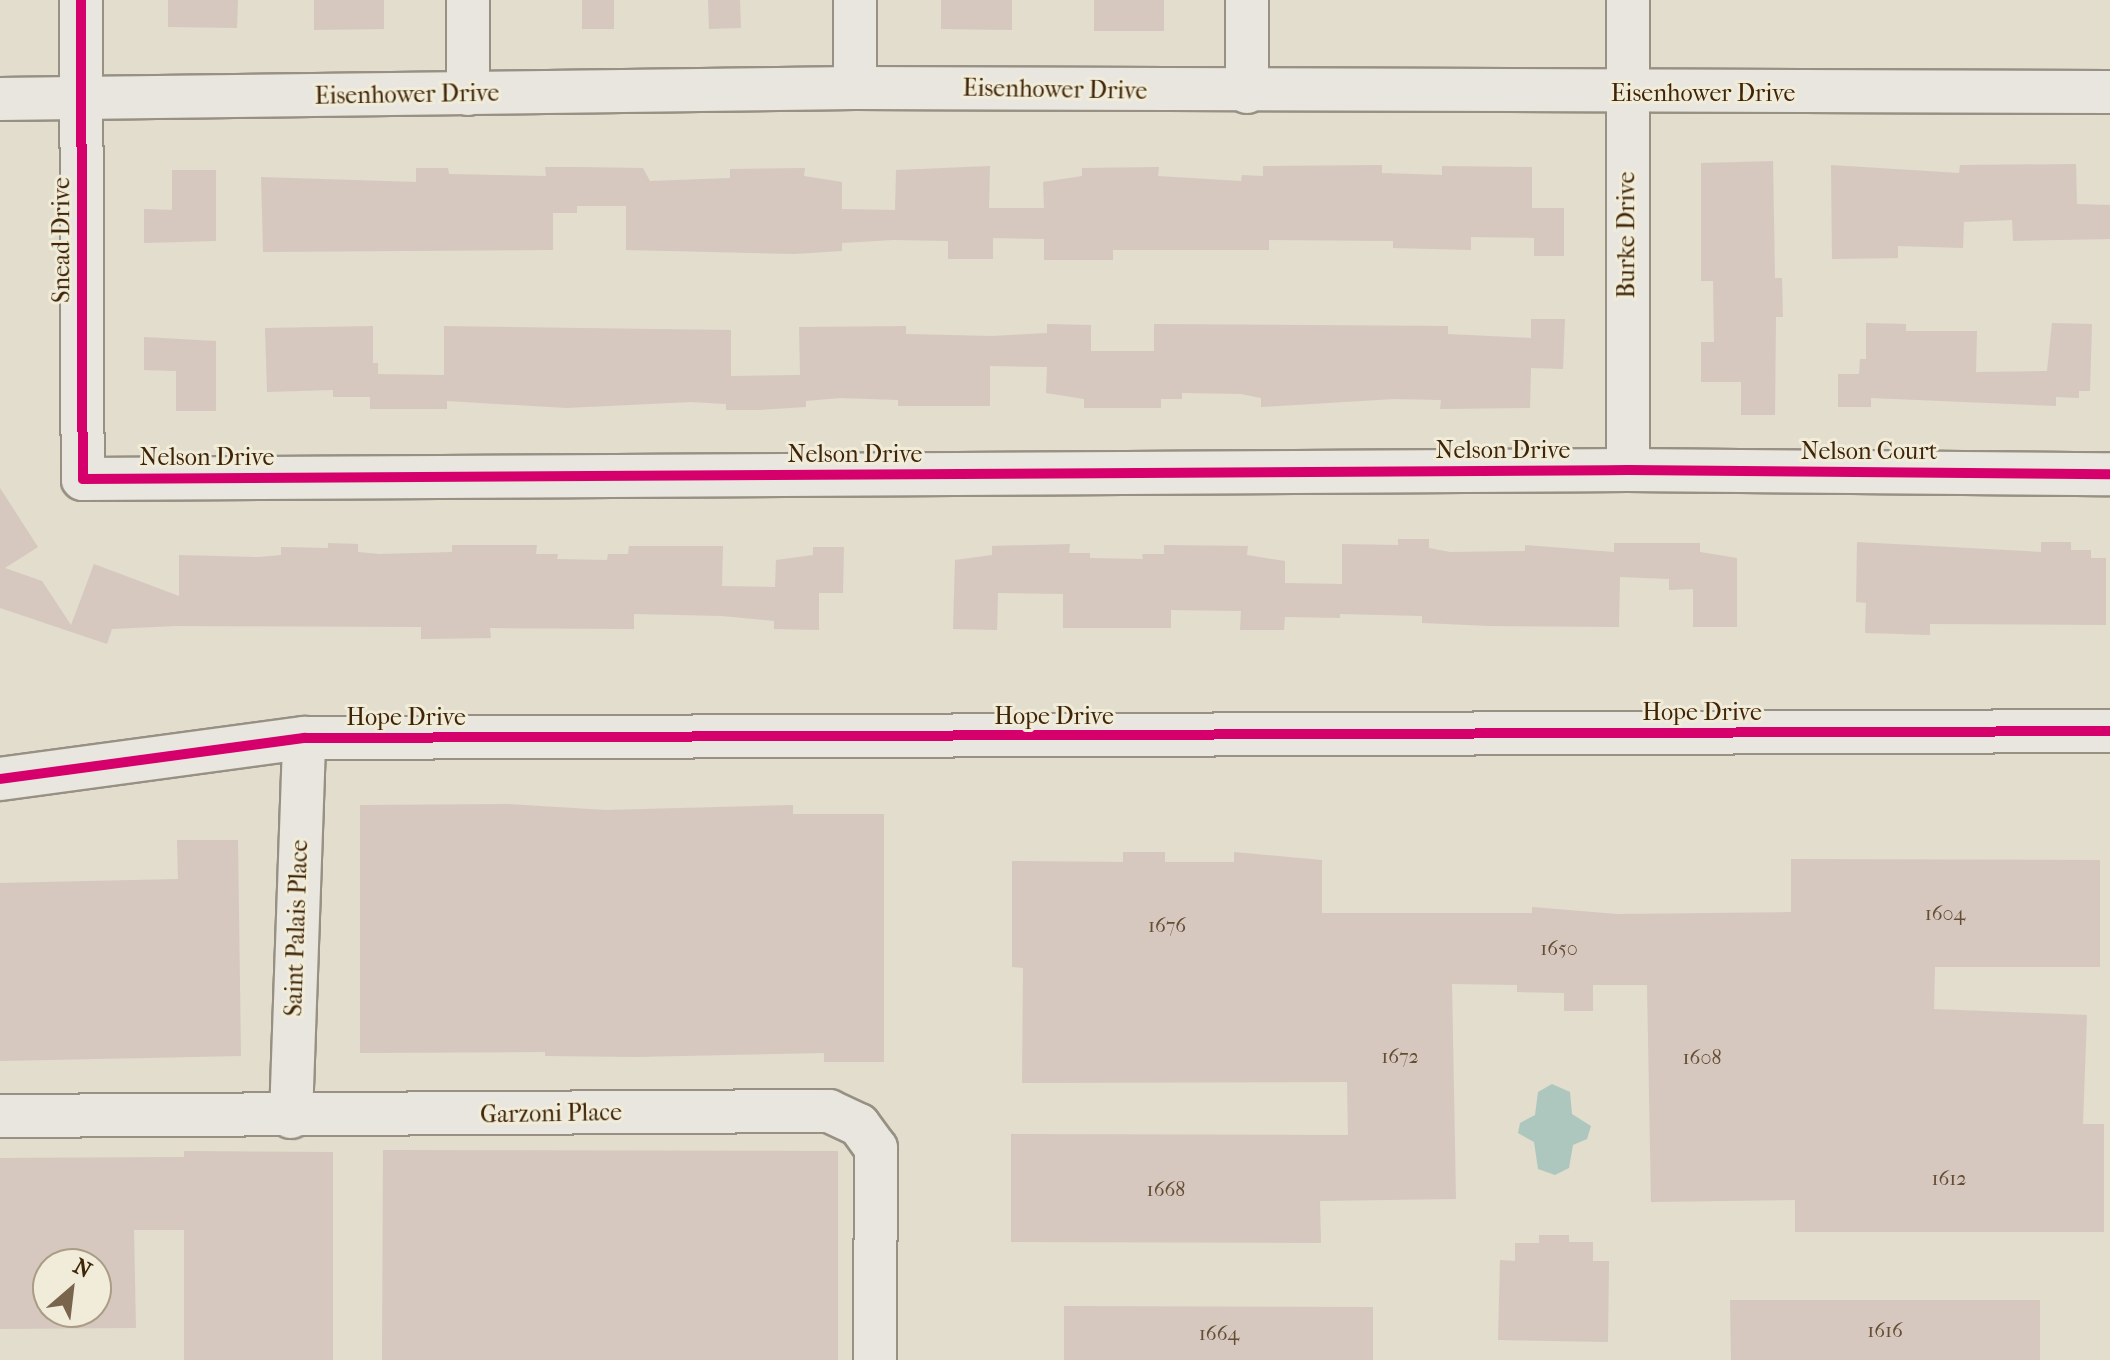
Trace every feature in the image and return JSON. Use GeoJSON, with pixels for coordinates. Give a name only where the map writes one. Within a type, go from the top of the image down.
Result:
{"type":"FeatureCollection","features":[{"type":"Feature","properties":{"kind":"street","name":"Snead Drive"},"geometry":{"type":"LineString","coordinates":[[81,0],[83,479]]}},
{"type":"Feature","properties":{"kind":"street"},"geometry":{"type":"LineString","coordinates":[[468,0],[468,94]]}},
{"type":"Feature","properties":{"kind":"street"},"geometry":{"type":"LineString","coordinates":[[855,0],[855,88]]}},
{"type":"Feature","properties":{"kind":"street"},"geometry":{"type":"LineString","coordinates":[[1247,0],[1247,92]]}},
{"type":"Feature","properties":{"kind":"street","name":"Burke Drive"},"geometry":{"type":"LineString","coordinates":[[1628,0],[1628,470]]}},
{"type":"Feature","properties":{"kind":"street","name":"Eisenhower Drive"},"geometry":{"type":"LineString","coordinates":[[0,99],[855,88],[1627,94],[2110,92]]}},
{"type":"Feature","properties":{"kind":"street","name":"Nelson Court"},"geometry":{"type":"LineString","coordinates":[[1628,470],[2110,474]]}},
{"type":"Feature","properties":{"kind":"street","name":"Nelson Drive"},"geometry":{"type":"LineString","coordinates":[[83,479],[1628,470]]}},
{"type":"Feature","properties":{"kind":"street","name":"Hope Drive"},"geometry":{"type":"LineString","coordinates":[[0,779],[304,738],[2110,731]]}},
{"type":"Feature","properties":{"kind":"street","name":"Saint Palais Place"},"geometry":{"type":"LineString","coordinates":[[291,1117],[304,738]]}},
{"type":"Feature","properties":{"kind":"street","name":"Garzoni Place"},"geometry":{"type":"LineString","coordinates":[[0,1116],[291,1117],[829,1111],[859,1125],[876,1148],[875,1360]]}},
{"type":"Feature","properties":{"kind":"water"},"geometry":{"type":"Polygon","coordinates":[[[1552,1084],[1570,1092],[1572,1114],[1591,1126],[1587,1139],[1573,1145],[1569,1168],[1555,1175],[1538,1169],[1534,1142],[1518,1133],[1520,1123],[1535,1115],[1538,1092],[1552,1084]]]}},
{"type":"Feature","properties":{"kind":"building"},"geometry":{"type":"Polygon","coordinates":[[[168,0],[238,0],[237,28],[168,27],[168,0]]]}},
{"type":"Feature","properties":{"kind":"building"},"geometry":{"type":"Polygon","coordinates":[[[314,0],[384,0],[384,29],[314,30],[314,0]]]}},
{"type":"Feature","properties":{"kind":"building"},"geometry":{"type":"Polygon","coordinates":[[[582,0],[614,0],[614,29],[582,29],[582,0]]]}},
{"type":"Feature","properties":{"kind":"building"},"geometry":{"type":"Polygon","coordinates":[[[708,0],[740,0],[741,28],[709,29],[708,0]]]}},
{"type":"Feature","properties":{"kind":"building"},"geometry":{"type":"Polygon","coordinates":[[[941,0],[1012,0],[1012,30],[941,29],[941,0]]]}},
{"type":"Feature","properties":{"kind":"building"},"geometry":{"type":"Polygon","coordinates":[[[1094,0],[1164,0],[1164,31],[1094,31],[1094,0]]]}},
{"type":"Feature","properties":{"kind":"building"},"geometry":{"type":"Polygon","coordinates":[[[1773,161],[1775,278],[1782,278],[1783,317],[1776,317],[1775,415],[1741,415],[1741,382],[1701,382],[1701,342],[1714,342],[1713,281],[1701,281],[1701,163],[1773,161]]]}},
{"type":"Feature","properties":{"kind":"building"},"geometry":{"type":"Polygon","coordinates":[[[2076,164],[2077,204],[2110,205],[2110,239],[2013,241],[2012,220],[1964,222],[1963,248],[1898,246],[1898,258],[1832,259],[1831,165],[1959,173],[1960,165],[2076,164]]]}},
{"type":"Feature","properties":{"kind":"building"},"geometry":{"type":"Polygon","coordinates":[[[1382,165],[1382,173],[1442,175],[1442,166],[1532,167],[1532,208],[1564,208],[1564,256],[1534,256],[1534,238],[1471,237],[1471,250],[1393,248],[1393,241],[1269,240],[1269,250],[1113,250],[1113,260],[1044,260],[1044,239],[993,238],[993,259],[948,259],[948,241],[842,243],[842,251],[794,254],[626,250],[626,206],[577,206],[577,213],[553,213],[553,250],[263,252],[261,177],[416,182],[416,168],[448,168],[449,174],[546,176],[545,167],[576,167],[643,168],[650,181],[730,178],[730,169],[805,168],[804,176],[842,182],[842,209],[895,210],[896,170],[990,166],[989,208],[1044,208],[1043,182],[1082,176],[1082,168],[1159,167],[1158,176],[1241,181],[1242,175],[1263,176],[1263,166],[1382,165]]]}},
{"type":"Feature","properties":{"kind":"building"},"geometry":{"type":"Polygon","coordinates":[[[172,170],[216,170],[216,241],[144,243],[144,209],[172,210],[172,170]]]}},
{"type":"Feature","properties":{"kind":"building"},"geometry":{"type":"Polygon","coordinates":[[[1531,319],[1565,319],[1563,369],[1531,368],[1530,408],[1440,409],[1441,400],[1395,399],[1261,407],[1261,398],[1241,394],[1182,393],[1182,399],[1161,399],[1161,408],[1084,408],[1084,399],[1046,393],[1047,367],[990,366],[990,406],[898,406],[898,400],[840,398],[806,401],[806,407],[758,410],[726,410],[726,404],[691,402],[566,408],[447,401],[447,409],[370,409],[370,397],[333,397],[333,390],[267,392],[265,328],[373,326],[373,363],[378,363],[378,374],[444,375],[444,326],[731,330],[731,376],[800,375],[799,327],[906,326],[906,334],[992,336],[1047,333],[1047,324],[1091,325],[1091,351],[1154,351],[1154,324],[1448,326],[1448,334],[1531,338],[1531,319]]]}},
{"type":"Feature","properties":{"kind":"building"},"geometry":{"type":"Polygon","coordinates":[[[1866,323],[1906,324],[1906,331],[1977,331],[1976,372],[2047,371],[2052,323],[2092,324],[2090,391],[2079,391],[2079,398],[2056,397],[2056,406],[1871,398],[1871,407],[1838,407],[1838,374],[1859,374],[1860,359],[1866,359],[1866,323]]]}},
{"type":"Feature","properties":{"kind":"building"},"geometry":{"type":"Polygon","coordinates":[[[144,337],[216,341],[216,411],[176,411],[176,371],[144,370],[144,337]]]}},
{"type":"Feature","properties":{"kind":"building"},"geometry":{"type":"Polygon","coordinates":[[[0,488],[38,547],[5,568],[42,581],[71,625],[94,564],[179,596],[179,555],[259,557],[281,555],[281,547],[328,548],[328,543],[358,544],[358,552],[379,554],[452,552],[452,545],[537,545],[536,554],[558,554],[557,559],[607,560],[608,554],[628,554],[629,546],[723,546],[722,586],[775,587],[776,560],[813,555],[813,547],[844,547],[843,593],[819,593],[819,630],[774,629],[774,621],[722,616],[634,614],[634,629],[490,628],[491,638],[421,639],[421,627],[176,626],[112,629],[107,644],[0,608],[0,488]]]}},
{"type":"Feature","properties":{"kind":"building"},"geometry":{"type":"Polygon","coordinates":[[[1398,539],[1429,539],[1429,548],[1450,552],[1525,551],[1525,545],[1614,552],[1614,543],[1700,543],[1700,552],[1737,558],[1737,627],[1693,627],[1693,589],[1669,590],[1669,579],[1620,577],[1619,627],[1422,623],[1422,616],[1340,614],[1340,618],[1285,617],[1284,630],[1240,630],[1241,611],[1171,610],[1171,628],[1063,628],[1063,594],[998,593],[997,630],[953,629],[955,560],[992,555],[992,546],[1070,544],[1069,553],[1090,553],[1090,558],[1143,559],[1142,554],[1164,554],[1164,545],[1248,546],[1247,555],[1285,561],[1285,583],[1342,584],[1342,544],[1398,545],[1398,539]]]}},
{"type":"Feature","properties":{"kind":"building"},"geometry":{"type":"Polygon","coordinates":[[[1857,542],[2041,552],[2041,542],[2071,542],[2071,550],[2091,550],[2091,558],[2106,558],[2106,625],[1930,624],[1930,635],[1865,633],[1866,603],[1856,602],[1857,542]]]}},
{"type":"Feature","properties":{"kind":"building"},"geometry":{"type":"Polygon","coordinates":[[[508,804],[606,810],[793,805],[793,814],[884,814],[884,1062],[824,1062],[824,1053],[636,1057],[545,1056],[545,1052],[360,1053],[360,805],[508,804]]]}},
{"type":"Feature","properties":{"kind":"building"},"geometry":{"type":"Polygon","coordinates":[[[177,840],[238,840],[241,1056],[0,1061],[0,883],[178,879],[177,840]]]}},
{"type":"Feature","properties":{"kind":"building"},"geometry":{"type":"Polygon","coordinates":[[[1123,852],[1165,852],[1165,862],[1234,862],[1234,852],[1322,860],[1322,913],[1532,913],[1532,907],[1617,914],[1791,912],[1791,859],[2100,860],[2100,967],[1935,967],[1934,1009],[2087,1015],[2083,1124],[2104,1124],[2104,1232],[1795,1232],[1795,1200],[1651,1202],[1647,985],[1593,985],[1593,1011],[1564,1011],[1564,993],[1517,992],[1517,985],[1452,984],[1456,1199],[1320,1201],[1321,1243],[1011,1242],[1011,1134],[1348,1135],[1347,1082],[1022,1083],[1023,968],[1012,967],[1012,861],[1123,862],[1123,852]]]}},
{"type":"Feature","properties":{"kind":"building"},"geometry":{"type":"Polygon","coordinates":[[[383,1150],[838,1151],[838,1360],[382,1360],[383,1150]]]}},
{"type":"Feature","properties":{"kind":"building"},"geometry":{"type":"Polygon","coordinates":[[[184,1151],[333,1152],[333,1360],[184,1360],[184,1230],[134,1230],[136,1328],[0,1329],[0,1158],[184,1157],[184,1151]]]}},
{"type":"Feature","properties":{"kind":"building"},"geometry":{"type":"Polygon","coordinates":[[[1539,1235],[1569,1235],[1569,1242],[1593,1242],[1593,1261],[1609,1261],[1608,1342],[1498,1340],[1500,1260],[1515,1261],[1515,1243],[1539,1243],[1539,1235]]]}},
{"type":"Feature","properties":{"kind":"building"},"geometry":{"type":"Polygon","coordinates":[[[1730,1300],[2040,1300],[2040,1360],[1731,1360],[1730,1300]]]}},
{"type":"Feature","properties":{"kind":"building"},"geometry":{"type":"Polygon","coordinates":[[[1064,1306],[1373,1307],[1373,1360],[1064,1360],[1064,1306]]]}},
{"type":"Feature","properties":{"kind":"cycle path"},"geometry":{"type":"LineString","coordinates":[[81,0],[83,479],[1628,470],[2110,474]]}},
{"type":"Feature","properties":{"kind":"cycle path"},"geometry":{"type":"LineString","coordinates":[[0,779],[304,738],[2110,731]]}}]}
